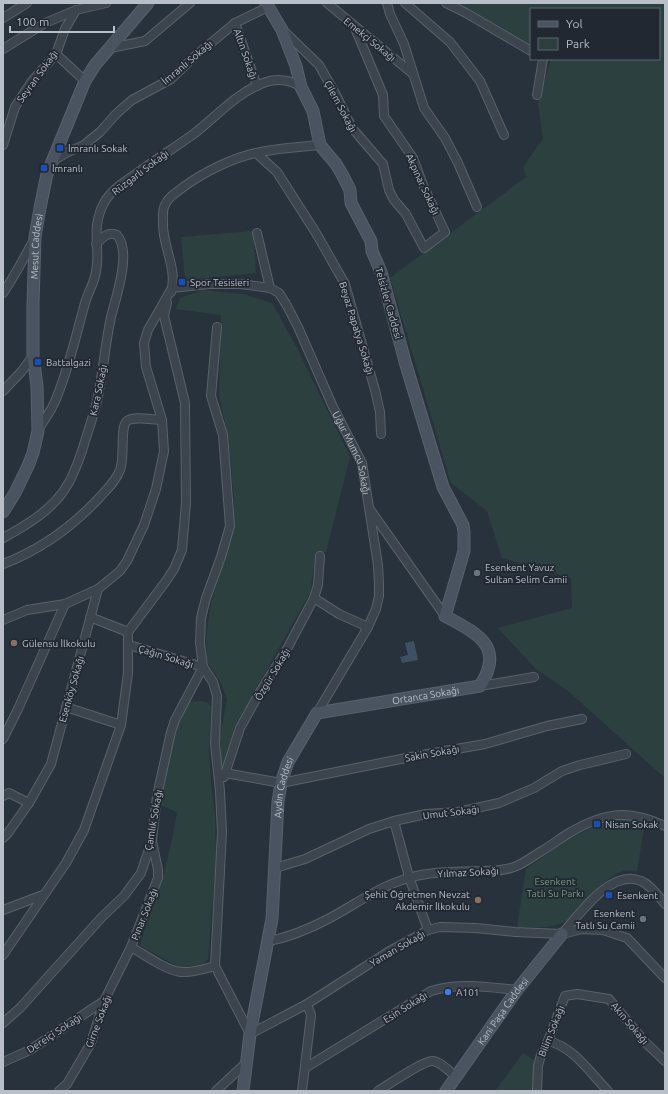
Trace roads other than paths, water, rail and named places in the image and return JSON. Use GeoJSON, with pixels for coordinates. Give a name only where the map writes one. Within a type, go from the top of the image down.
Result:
{"type":"FeatureCollection","features":[{"type":"Feature","properties":{"kind":"street"},"geometry":{"type":"LineString","coordinates":[[3,18],[27,3]]}},
{"type":"Feature","properties":{"kind":"street"},"geometry":{"type":"LineString","coordinates":[[3,49],[45,23],[89,5],[106,3]]}},
{"type":"Feature","properties":{"kind":"street","name":"Mesut Caddesi"},"geometry":{"type":"LineString","coordinates":[[3,512],[15,493],[34,453],[38,430],[37,386],[33,356],[35,237],[47,174],[85,80],[95,65],[148,3]]}},
{"type":"Feature","properties":{"kind":"street"},"geometry":{"type":"LineString","coordinates":[[110,48],[145,41],[190,3]]}},
{"type":"Feature","properties":{"kind":"street","name":"Emekçi Sokağı"},"geometry":{"type":"LineString","coordinates":[[327,3],[355,28],[414,75]]}},
{"type":"Feature","properties":{"kind":"street"},"geometry":{"type":"LineString","coordinates":[[387,3],[390,14],[404,44],[424,108],[445,138],[458,163],[477,208]]}},
{"type":"Feature","properties":{"kind":"street"},"geometry":{"type":"LineString","coordinates":[[405,3],[450,42],[480,81],[504,135]]}},
{"type":"Feature","properties":{"kind":"street"},"geometry":{"type":"LineString","coordinates":[[446,3],[530,50]]}},
{"type":"Feature","properties":{"kind":"street","name":"İmranlı Sokağı"},"geometry":{"type":"LineString","coordinates":[[51,163],[66,153],[84,145],[100,132],[132,100],[171,79],[194,56],[235,23],[267,5]]}},
{"type":"Feature","properties":{"kind":"street","name":"Telsizler Caddesi"},"geometry":{"type":"LineString","coordinates":[[267,5],[282,30],[296,66],[300,87],[311,107],[316,123],[320,145],[336,164],[343,176],[350,190],[351,203],[371,241],[372,251],[381,272],[406,365],[443,487],[463,525],[464,551],[445,616]]}},
{"type":"Feature","properties":{"kind":"street","name":"Seyran Sokağı"},"geometry":{"type":"LineString","coordinates":[[3,145],[11,116],[21,98],[56,54],[65,29],[76,10]]}},
{"type":"Feature","properties":{"kind":"street","name":"Altın Sokağı"},"geometry":{"type":"LineString","coordinates":[[235,23],[257,86]]}},
{"type":"Feature","properties":{"kind":"street","name":"Akpınar Sokağı"},"geometry":{"type":"LineString","coordinates":[[355,28],[383,95],[384,116],[413,158],[423,185],[445,232]]}},
{"type":"Feature","properties":{"kind":"street","name":"Çilem Sokağı"},"geometry":{"type":"LineString","coordinates":[[282,30],[319,65],[352,128],[383,164],[389,190],[394,200],[406,214],[424,248],[445,232]]}},
{"type":"Feature","properties":{"kind":"street"},"geometry":{"type":"LineString","coordinates":[[56,54],[85,80]]}},
{"type":"Feature","properties":{"kind":"street"},"geometry":{"type":"LineString","coordinates":[[537,95],[542,60]]}},
{"type":"Feature","properties":{"kind":"street","name":"Rüzgarlı Sokağı"},"geometry":{"type":"LineString","coordinates":[[38,430],[55,402],[68,366],[86,301],[96,274],[97,222],[102,208],[109,196],[130,178],[196,132],[242,94],[267,82],[277,80],[291,82],[300,87]]}},
{"type":"Feature","properties":{"kind":"street"},"geometry":{"type":"LineString","coordinates":[[3,955],[66,863],[84,830],[121,725],[128,674],[128,632],[174,569],[182,550],[186,503],[185,403],[164,316],[172,288],[172,269],[162,229],[164,207],[167,200],[191,181],[244,156],[256,153],[320,145]]}},
{"type":"Feature","properties":{"kind":"street","name":"Beyaz Papatya Sokağı"},"geometry":{"type":"LineString","coordinates":[[256,153],[277,172],[313,228],[346,284],[375,390],[380,412],[381,434]]}},
{"type":"Feature","properties":{"kind":"street","name":"Kara Sokağı"},"geometry":{"type":"LineString","coordinates":[[3,538],[48,509],[67,486],[90,426],[97,402],[123,258],[123,245],[118,235],[113,233],[108,234],[96,244]]}},
{"type":"Feature","properties":{"kind":"street"},"geometry":{"type":"LineString","coordinates":[[172,288],[194,285],[228,284],[270,288],[257,234]]}},
{"type":"Feature","properties":{"kind":"street"},"geometry":{"type":"LineString","coordinates":[[3,293],[15,276],[35,237]]}},
{"type":"Feature","properties":{"kind":"street"},"geometry":{"type":"LineString","coordinates":[[3,620],[26,610],[65,604],[98,589],[124,566],[152,506],[164,451],[162,420],[146,368],[144,343],[152,323],[172,288]]}},
{"type":"Feature","properties":{"kind":"street","name":"Uğur Mumcu Sokağı"},"geometry":{"type":"LineString","coordinates":[[270,288],[279,293],[286,304],[298,327],[333,407],[362,463],[368,506],[445,616],[473,631],[480,637],[485,645],[489,654],[490,667],[488,674],[480,686]]}},
{"type":"Feature","properties":{"kind":"street"},"geometry":{"type":"LineString","coordinates":[[217,327],[211,396],[223,435],[230,526],[221,557],[206,598],[201,618],[200,643],[203,667],[210,676],[216,689],[217,696],[215,744],[220,791],[222,832],[215,966],[250,1034]]}},
{"type":"Feature","properties":{"kind":"street"},"geometry":{"type":"LineString","coordinates":[[3,391],[21,372],[33,356]]}},
{"type":"Feature","properties":{"kind":"street"},"geometry":{"type":"LineString","coordinates":[[3,564],[31,551],[63,531],[83,515],[113,482],[121,468],[124,429],[127,421],[131,418],[162,420]]}},
{"type":"Feature","properties":{"kind":"street"},"geometry":{"type":"LineString","coordinates":[[3,499],[15,493]]}},
{"type":"Feature","properties":{"kind":"street","name":"Aydın Caddesi"},"geometry":{"type":"LineString","coordinates":[[243,1091],[250,1034],[269,941],[275,868],[278,802],[281,783],[288,762],[368,627],[376,609],[379,584],[375,547],[368,506]]}},
{"type":"Feature","properties":{"kind":"street","name":"Özgür Sokağı"},"geometry":{"type":"LineString","coordinates":[[220,791],[240,728],[260,692],[287,649],[314,598],[318,585],[320,556]]}},
{"type":"Feature","properties":{"kind":"street","name":"Esenköy Sokağı"},"geometry":{"type":"LineString","coordinates":[[3,838],[29,803],[51,764],[98,589]]}},
{"type":"Feature","properties":{"kind":"street"},"geometry":{"type":"LineString","coordinates":[[314,598],[339,614],[368,627]]}},
{"type":"Feature","properties":{"kind":"street"},"geometry":{"type":"LineString","coordinates":[[3,739],[28,688],[65,604]]}},
{"type":"Feature","properties":{"kind":"street"},"geometry":{"type":"LineString","coordinates":[[90,617],[128,632]]}},
{"type":"Feature","properties":{"kind":"street","name":"Çağın Sokağı"},"geometry":{"type":"LineString","coordinates":[[129,644],[203,667]]}},
{"type":"Feature","properties":{"kind":"street","name":"Çamlık Sokağı"},"geometry":{"type":"LineString","coordinates":[[3,1023],[20,1008],[102,917],[124,896],[141,873],[152,840],[157,796],[171,732],[175,720],[203,667]]}},
{"type":"Feature","properties":{"kind":"street","name":"Ortanca Sokağı"},"geometry":{"type":"LineString","coordinates":[[317,713],[534,677]]}},
{"type":"Feature","properties":{"kind":"street"},"geometry":{"type":"LineString","coordinates":[[66,707],[121,725]]}},
{"type":"Feature","properties":{"kind":"street","name":"Sakin Sokağı"},"geometry":{"type":"LineString","coordinates":[[281,783],[485,744],[546,726],[582,719]]}},
{"type":"Feature","properties":{"kind":"street","name":"Umut Sokağı"},"geometry":{"type":"LineString","coordinates":[[275,868],[305,859],[369,829],[394,821],[426,814],[458,812],[499,803],[534,788],[562,771],[626,754]]}},
{"type":"Feature","properties":{"kind":"street"},"geometry":{"type":"LineString","coordinates":[[226,773],[281,783]]}},
{"type":"Feature","properties":{"kind":"street"},"geometry":{"type":"LineString","coordinates":[[3,796],[9,793],[29,803]]}},
{"type":"Feature","properties":{"kind":"street","name":"Yılmaz Sokağı"},"geometry":{"type":"LineString","coordinates":[[269,941],[296,934],[328,919],[377,890],[409,877],[438,873],[502,870],[518,866],[552,845],[569,832],[589,822],[606,816],[621,814],[636,815],[650,819],[665,826]]}},
{"type":"Feature","properties":{"kind":"street"},"geometry":{"type":"LineString","coordinates":[[394,821],[409,877],[428,930]]}},
{"type":"Feature","properties":{"kind":"street","name":"Pınar Sokağı"},"geometry":{"type":"LineString","coordinates":[[152,840],[158,870],[158,878],[131,947],[169,968],[180,972],[192,972],[215,966]]}},
{"type":"Feature","properties":{"kind":"street"},"geometry":{"type":"LineString","coordinates":[[562,934],[587,907],[592,899],[615,883],[623,880],[640,880],[646,884],[665,904]]}},
{"type":"Feature","properties":{"kind":"street"},"geometry":{"type":"LineString","coordinates":[[3,910],[43,895]]}},
{"type":"Feature","properties":{"kind":"street","name":"Yaman Sokağı"},"geometry":{"type":"LineString","coordinates":[[250,1034],[307,1004],[388,952],[428,930],[440,927],[562,934],[582,928],[603,930],[628,938],[665,978]]}},
{"type":"Feature","properties":{"kind":"street","name":"Kani Paşa Caddesi"},"geometry":{"type":"LineString","coordinates":[[446,1091],[517,990],[562,934]]}},
{"type":"Feature","properties":{"kind":"street","name":"Girne Sokağı"},"geometry":{"type":"LineString","coordinates":[[59,1091],[67,1084],[91,1043],[104,1001],[131,947]]}},
{"type":"Feature","properties":{"kind":"street","name":"Esin Sokağı"},"geometry":{"type":"LineString","coordinates":[[306,1068],[432,991],[452,986],[466,985],[517,990]]}},
{"type":"Feature","properties":{"kind":"street","name":"Akın Sokağı"},"geometry":{"type":"LineString","coordinates":[[565,996],[577,994],[609,999],[645,1042],[665,1061]]}},
{"type":"Feature","properties":{"kind":"street","name":"Bilim Sokağı"},"geometry":{"type":"LineString","coordinates":[[537,1091],[540,1061],[565,996]]}},
{"type":"Feature","properties":{"kind":"street","name":"Dereiçi Sokağı"},"geometry":{"type":"LineString","coordinates":[[3,1062],[30,1050],[104,1001]]}},
{"type":"Feature","properties":{"kind":"street"},"geometry":{"type":"LineString","coordinates":[[302,1091],[312,1015],[307,1004]]}},
{"type":"Feature","properties":{"kind":"street"},"geometry":{"type":"LineString","coordinates":[[548,1040],[555,1042],[570,1051],[608,1091]]}},
{"type":"Feature","properties":{"kind":"street"},"geometry":{"type":"LineString","coordinates":[[378,1091],[420,1065],[431,1060],[439,1062],[456,1076]]}},
{"type":"Feature","properties":{"kind":"street"},"geometry":{"type":"LineString","coordinates":[[216,1091],[247,1062]]}},
{"type":"Feature","properties":{"kind":"water"},"geometry":{"type":"Polygon","coordinates":[[[414,641],[418,660],[402,663],[400,657],[408,655],[405,643],[414,641]]]}},
{"type":"Feature","properties":{"kind":"place","name":"İmranlı Sokak"},"geometry":{"type":"Point","coordinates":[60,148]}},
{"type":"Feature","properties":{"kind":"place","name":"İmranlı"},"geometry":{"type":"Point","coordinates":[44,168]}},
{"type":"Feature","properties":{"kind":"place","name":"Spor Tesisleri"},"geometry":{"type":"Point","coordinates":[182,282]}},
{"type":"Feature","properties":{"kind":"place","name":"Battalgazi"},"geometry":{"type":"Point","coordinates":[38,362]}},
{"type":"Feature","properties":{"kind":"place","name":"Esenkent Yavuz Sultan Selim Camii"},"geometry":{"type":"Point","coordinates":[477,573]}},
{"type":"Feature","properties":{"kind":"place","name":"Gülensu İlkokulu"},"geometry":{"type":"Point","coordinates":[14,643]}},
{"type":"Feature","properties":{"kind":"place","name":"Nisan Sokak"},"geometry":{"type":"Point","coordinates":[597,824]}},
{"type":"Feature","properties":{"kind":"place","name":"Esenkent"},"geometry":{"type":"Point","coordinates":[609,895]}},
{"type":"Feature","properties":{"kind":"place","name":"Şehit Öğretmen Nevzat Akdemir İlkokulu"},"geometry":{"type":"Point","coordinates":[478,900]}},
{"type":"Feature","properties":{"kind":"place","name":"Esenkent Tatlı Su Camii"},"geometry":{"type":"Point","coordinates":[643,919]}},
{"type":"Feature","properties":{"kind":"place","name":"A101"},"geometry":{"type":"Point","coordinates":[448,992]}},
{"type":"Feature","properties":{"kind":"park label","name":"Esenkent Tatlı Su Parkı"},"geometry":{"type":"Point","coordinates":[555,886]}}]}
